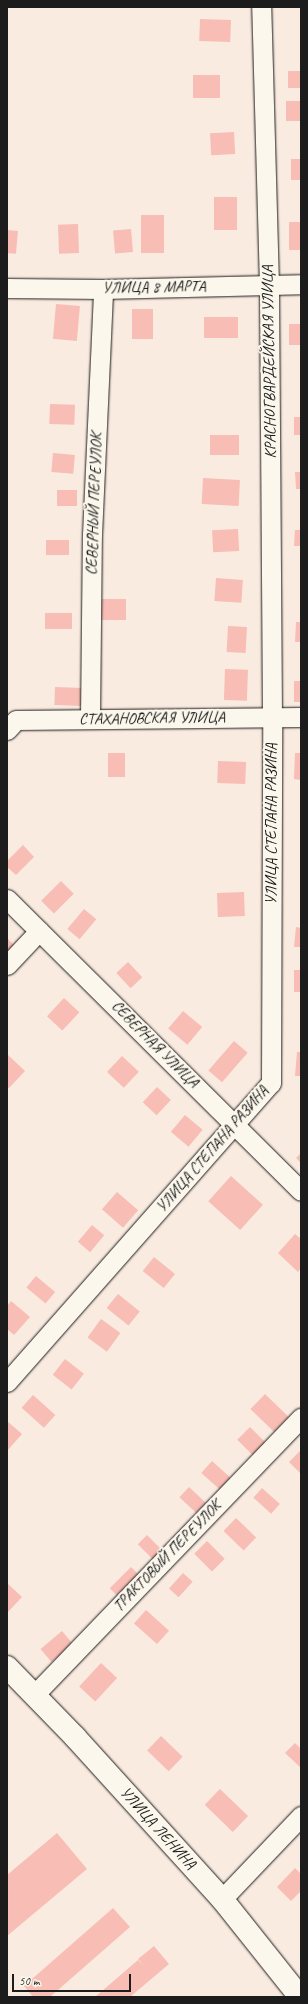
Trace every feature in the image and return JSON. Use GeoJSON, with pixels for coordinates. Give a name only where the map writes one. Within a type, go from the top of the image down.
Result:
{"type":"FeatureCollection","features":[{"type":"Feature","properties":{"kind":"main road","name":"УЛИЦА ЛЕНИНА"},"geometry":{"type":"LineString","coordinates":[[7,1667],[75,1737],[222,1899],[300,1997]]}},
{"type":"Feature","properties":{"kind":"street","name":"КРАСНОГВАРДЕЙСКАЯ УЛИЦА"},"geometry":{"type":"LineString","coordinates":[[261,7],[269,285],[272,717]]}},
{"type":"Feature","properties":{"kind":"street","name":"УЛИЦА 8 МАРТА"},"geometry":{"type":"LineString","coordinates":[[7,288],[102,289],[301,284]]}},
{"type":"Feature","properties":{"kind":"street","name":"СЕВЕРНЫЙ ПЕРЕУЛОК"},"geometry":{"type":"LineString","coordinates":[[90,719],[92,535],[102,289]]}},
{"type":"Feature","properties":{"kind":"street","name":"УЛИЦА СТЕПАНА РАЗИНА"},"geometry":{"type":"LineString","coordinates":[[7,1382],[271,1083],[272,717]]}},
{"type":"Feature","properties":{"kind":"street","name":"СТАХАНОВСКАЯ УЛИЦА"},"geometry":{"type":"LineString","coordinates":[[7,730],[16,720],[301,717]]}},
{"type":"Feature","properties":{"kind":"street","name":"СЕВЕРНАЯ УЛИЦА"},"geometry":{"type":"LineString","coordinates":[[7,899],[301,1191]]}},
{"type":"Feature","properties":{"kind":"street"},"geometry":{"type":"LineString","coordinates":[[7,965],[39,931]]}},
{"type":"Feature","properties":{"kind":"street","name":"ТРАКТОВЫЙ ПЕРЕУЛОК"},"geometry":{"type":"LineString","coordinates":[[34,1695],[301,1418]]}},
{"type":"Feature","properties":{"kind":"street"},"geometry":{"type":"LineString","coordinates":[[222,1899],[301,1816]]}},
{"type":"Feature","properties":{"kind":"building"},"geometry":{"type":"Polygon","coordinates":[[[200,19],[231,20],[230,42],[199,41],[200,19]]]}},
{"type":"Feature","properties":{"kind":"building"},"geometry":{"type":"Polygon","coordinates":[[[288,71],[301,71],[301,88],[288,88],[288,71]]]}},
{"type":"Feature","properties":{"kind":"building"},"geometry":{"type":"Polygon","coordinates":[[[193,75],[220,75],[220,98],[193,98],[193,75]]]}},
{"type":"Feature","properties":{"kind":"building"},"geometry":{"type":"Polygon","coordinates":[[[286,101],[301,101],[301,121],[286,121],[286,101]]]}},
{"type":"Feature","properties":{"kind":"building"},"geometry":{"type":"Polygon","coordinates":[[[234,132],[235,154],[211,155],[210,133],[234,132]]]}},
{"type":"Feature","properties":{"kind":"building"},"geometry":{"type":"Polygon","coordinates":[[[291,159],[301,159],[301,180],[291,180],[291,159]]]}},
{"type":"Feature","properties":{"kind":"building"},"geometry":{"type":"Polygon","coordinates":[[[214,197],[237,197],[237,230],[214,230],[214,197]]]}},
{"type":"Feature","properties":{"kind":"building"},"geometry":{"type":"Polygon","coordinates":[[[141,215],[164,215],[164,253],[141,253],[141,215]]]}},
{"type":"Feature","properties":{"kind":"building"},"geometry":{"type":"Polygon","coordinates":[[[289,222],[301,222],[301,250],[289,250],[289,222]]]}},
{"type":"Feature","properties":{"kind":"building"},"geometry":{"type":"Polygon","coordinates":[[[78,224],[79,253],[59,254],[58,225],[78,224]]]}},
{"type":"Feature","properties":{"kind":"building"},"geometry":{"type":"Polygon","coordinates":[[[131,229],[133,252],[115,253],[113,231],[131,229]]]}},
{"type":"Feature","properties":{"kind":"building"},"geometry":{"type":"Polygon","coordinates":[[[7,230],[18,231],[16,254],[7,253],[7,230]]]}},
{"type":"Feature","properties":{"kind":"building"},"geometry":{"type":"Polygon","coordinates":[[[56,304],[80,306],[77,341],[53,339],[56,304]]]}},
{"type":"Feature","properties":{"kind":"building"},"geometry":{"type":"Polygon","coordinates":[[[132,309],[153,309],[153,339],[132,339],[132,309]]]}},
{"type":"Feature","properties":{"kind":"building"},"geometry":{"type":"Polygon","coordinates":[[[204,317],[238,317],[238,338],[204,338],[204,317]]]}},
{"type":"Feature","properties":{"kind":"building"},"geometry":{"type":"Polygon","coordinates":[[[289,324],[301,324],[301,345],[289,345],[289,324]]]}},
{"type":"Feature","properties":{"kind":"building"},"geometry":{"type":"Polygon","coordinates":[[[50,404],[75,405],[74,425],[49,424],[50,404]]]}},
{"type":"Feature","properties":{"kind":"building"},"geometry":{"type":"Polygon","coordinates":[[[294,417],[301,417],[301,435],[294,435],[294,417]]]}},
{"type":"Feature","properties":{"kind":"building"},"geometry":{"type":"Polygon","coordinates":[[[210,435],[239,435],[239,455],[210,455],[210,435]]]}},
{"type":"Feature","properties":{"kind":"building"},"geometry":{"type":"Polygon","coordinates":[[[53,453],[75,455],[73,474],[51,472],[53,453]]]}},
{"type":"Feature","properties":{"kind":"building"},"geometry":{"type":"Polygon","coordinates":[[[295,472],[301,472],[301,489],[296,489],[295,472]]]}},
{"type":"Feature","properties":{"kind":"building"},"geometry":{"type":"Polygon","coordinates":[[[203,478],[240,480],[239,506],[202,504],[203,478]]]}},
{"type":"Feature","properties":{"kind":"building"},"geometry":{"type":"Polygon","coordinates":[[[57,490],[77,490],[77,506],[57,506],[57,490]]]}},
{"type":"Feature","properties":{"kind":"building"},"geometry":{"type":"Polygon","coordinates":[[[238,529],[239,551],[213,552],[212,530],[238,529]]]}},
{"type":"Feature","properties":{"kind":"building"},"geometry":{"type":"Polygon","coordinates":[[[295,530],[301,530],[301,546],[294,546],[295,530]]]}},
{"type":"Feature","properties":{"kind":"building"},"geometry":{"type":"Polygon","coordinates":[[[46,540],[69,540],[69,555],[46,555],[46,540]]]}},
{"type":"Feature","properties":{"kind":"building"},"geometry":{"type":"Polygon","coordinates":[[[216,578],[243,580],[241,603],[214,601],[216,578]]]}},
{"type":"Feature","properties":{"kind":"building"},"geometry":{"type":"Polygon","coordinates":[[[101,599],[126,599],[126,620],[101,620],[101,599]]]}},
{"type":"Feature","properties":{"kind":"building"},"geometry":{"type":"Polygon","coordinates":[[[45,613],[72,613],[72,629],[45,629],[45,613]]]}},
{"type":"Feature","properties":{"kind":"building"},"geometry":{"type":"Polygon","coordinates":[[[296,622],[301,622],[301,642],[295,642],[296,622]]]}},
{"type":"Feature","properties":{"kind":"building"},"geometry":{"type":"Polygon","coordinates":[[[228,626],[247,627],[246,653],[227,652],[228,626]]]}},
{"type":"Feature","properties":{"kind":"building"},"geometry":{"type":"Polygon","coordinates":[[[225,669],[248,670],[247,701],[224,700],[225,669]]]}},
{"type":"Feature","properties":{"kind":"building"},"geometry":{"type":"Polygon","coordinates":[[[294,681],[301,681],[301,702],[294,702],[294,681]]]}},
{"type":"Feature","properties":{"kind":"building"},"geometry":{"type":"Polygon","coordinates":[[[55,687],[83,688],[82,706],[54,705],[55,687]]]}},
{"type":"Feature","properties":{"kind":"building"},"geometry":{"type":"Polygon","coordinates":[[[108,753],[125,753],[125,777],[108,777],[108,753]]]}},
{"type":"Feature","properties":{"kind":"building"},"geometry":{"type":"Polygon","coordinates":[[[295,753],[301,753],[301,780],[294,779],[295,753]]]}},
{"type":"Feature","properties":{"kind":"building"},"geometry":{"type":"Polygon","coordinates":[[[218,761],[246,762],[245,784],[217,783],[218,761]]]}},
{"type":"Feature","properties":{"kind":"building"},"geometry":{"type":"Polygon","coordinates":[[[23,845],[34,857],[16,875],[7,867],[7,861],[23,845]]]}},
{"type":"Feature","properties":{"kind":"building"},"geometry":{"type":"Polygon","coordinates":[[[61,881],[74,894],[54,914],[41,901],[61,881]]]}},
{"type":"Feature","properties":{"kind":"building"},"geometry":{"type":"Polygon","coordinates":[[[244,892],[245,916],[218,917],[217,893],[244,892]]]}},
{"type":"Feature","properties":{"kind":"building"},"geometry":{"type":"Polygon","coordinates":[[[84,909],[96,919],[80,939],[67,929],[84,909]]]}},
{"type":"Feature","properties":{"kind":"building"},"geometry":{"type":"Polygon","coordinates":[[[296,927],[301,928],[301,947],[294,947],[296,927]]]}},
{"type":"Feature","properties":{"kind":"building"},"geometry":{"type":"Polygon","coordinates":[[[7,938],[14,945],[7,953],[7,938]]]}},
{"type":"Feature","properties":{"kind":"building"},"geometry":{"type":"Polygon","coordinates":[[[128,962],[142,977],[131,988],[116,973],[128,962]]]}},
{"type":"Feature","properties":{"kind":"building"},"geometry":{"type":"Polygon","coordinates":[[[294,970],[301,970],[301,992],[294,992],[294,970]]]}},
{"type":"Feature","properties":{"kind":"building"},"geometry":{"type":"Polygon","coordinates":[[[64,998],[79,1012],[62,1031],[47,1016],[64,998]]]}},
{"type":"Feature","properties":{"kind":"building"},"geometry":{"type":"Polygon","coordinates":[[[183,1011],[202,1027],[187,1045],[168,1029],[183,1011]]]}},
{"type":"Feature","properties":{"kind":"building"},"geometry":{"type":"Polygon","coordinates":[[[234,1041],[248,1053],[222,1082],[208,1070],[234,1041]]]}},
{"type":"Feature","properties":{"kind":"building"},"geometry":{"type":"Polygon","coordinates":[[[297,1052],[301,1052],[301,1076],[295,1076],[297,1052]]]}},
{"type":"Feature","properties":{"kind":"building"},"geometry":{"type":"Polygon","coordinates":[[[7,1054],[25,1071],[9,1088],[7,1087],[7,1054]]]}},
{"type":"Feature","properties":{"kind":"building"},"geometry":{"type":"Polygon","coordinates":[[[122,1056],[139,1072],[124,1088],[107,1072],[122,1056]]]}},
{"type":"Feature","properties":{"kind":"building"},"geometry":{"type":"Polygon","coordinates":[[[157,1087],[171,1100],[157,1115],[143,1102],[157,1087]]]}},
{"type":"Feature","properties":{"kind":"building"},"geometry":{"type":"Polygon","coordinates":[[[185,1115],[203,1130],[188,1147],[171,1132],[185,1115]]]}},
{"type":"Feature","properties":{"kind":"building"},"geometry":{"type":"Polygon","coordinates":[[[301,1153],[301,1163],[296,1158],[301,1153]]]}},
{"type":"Feature","properties":{"kind":"building"},"geometry":{"type":"Polygon","coordinates":[[[231,1176],[263,1205],[240,1230],[208,1201],[231,1176]]]}},
{"type":"Feature","properties":{"kind":"building"},"geometry":{"type":"Polygon","coordinates":[[[117,1192],[138,1210],[123,1228],[102,1209],[117,1192]]]}},
{"type":"Feature","properties":{"kind":"building"},"geometry":{"type":"Polygon","coordinates":[[[92,1225],[104,1235],[90,1252],[78,1242],[92,1225]]]}},
{"type":"Feature","properties":{"kind":"building"},"geometry":{"type":"Polygon","coordinates":[[[295,1234],[301,1239],[301,1268],[298,1272],[278,1253],[295,1234]]]}},
{"type":"Feature","properties":{"kind":"building"},"geometry":{"type":"Polygon","coordinates":[[[154,1257],[175,1274],[164,1288],[143,1271],[154,1257]]]}},
{"type":"Feature","properties":{"kind":"building"},"geometry":{"type":"Polygon","coordinates":[[[36,1276],[55,1292],[46,1304],[26,1287],[36,1276]]]}},
{"type":"Feature","properties":{"kind":"building"},"geometry":{"type":"Polygon","coordinates":[[[118,1294],[140,1312],[128,1326],[107,1308],[118,1294]]]}},
{"type":"Feature","properties":{"kind":"building"},"geometry":{"type":"Polygon","coordinates":[[[11,1301],[30,1317],[14,1335],[7,1329],[7,1306],[11,1301]]]}},
{"type":"Feature","properties":{"kind":"building"},"geometry":{"type":"Polygon","coordinates":[[[101,1319],[120,1333],[107,1352],[87,1338],[101,1319]]]}},
{"type":"Feature","properties":{"kind":"building"},"geometry":{"type":"Polygon","coordinates":[[[65,1359],[84,1374],[72,1390],[53,1375],[65,1359]]]}},
{"type":"Feature","properties":{"kind":"building"},"geometry":{"type":"Polygon","coordinates":[[[265,1394],[289,1417],[274,1432],[250,1409],[265,1394]]]}},
{"type":"Feature","properties":{"kind":"building"},"geometry":{"type":"Polygon","coordinates":[[[33,1395],[55,1415],[44,1428],[22,1408],[33,1395]]]}},
{"type":"Feature","properties":{"kind":"building"},"geometry":{"type":"Polygon","coordinates":[[[7,1421],[22,1434],[7,1451],[7,1421]]]}},
{"type":"Feature","properties":{"kind":"building"},"geometry":{"type":"Polygon","coordinates":[[[250,1427],[267,1444],[254,1457],[237,1440],[250,1427]]]}},
{"type":"Feature","properties":{"kind":"building"},"geometry":{"type":"Polygon","coordinates":[[[301,1450],[301,1474],[289,1462],[301,1450]]]}},
{"type":"Feature","properties":{"kind":"building"},"geometry":{"type":"Polygon","coordinates":[[[212,1461],[231,1478],[220,1490],[201,1473],[212,1461]]]}},
{"type":"Feature","properties":{"kind":"building"},"geometry":{"type":"Polygon","coordinates":[[[189,1487],[206,1503],[196,1513],[179,1497],[189,1487]]]}},
{"type":"Feature","properties":{"kind":"building"},"geometry":{"type":"Polygon","coordinates":[[[262,1488],[280,1504],[271,1514],[253,1498],[262,1488]]]}},
{"type":"Feature","properties":{"kind":"building"},"geometry":{"type":"Polygon","coordinates":[[[236,1518],[256,1537],[244,1550],[223,1531],[236,1518]]]}},
{"type":"Feature","properties":{"kind":"building"},"geometry":{"type":"Polygon","coordinates":[[[147,1535],[164,1552],[155,1561],[138,1544],[147,1535]]]}},
{"type":"Feature","properties":{"kind":"building"},"geometry":{"type":"Polygon","coordinates":[[[207,1541],[225,1559],[212,1571],[194,1554],[207,1541]]]}},
{"type":"Feature","properties":{"kind":"building"},"geometry":{"type":"Polygon","coordinates":[[[131,1567],[140,1576],[119,1597],[110,1588],[131,1567]]]}},
{"type":"Feature","properties":{"kind":"building"},"geometry":{"type":"Polygon","coordinates":[[[183,1573],[193,1582],[179,1597],[169,1589],[183,1573]]]}},
{"type":"Feature","properties":{"kind":"building"},"geometry":{"type":"Polygon","coordinates":[[[7,1583],[22,1597],[7,1613],[7,1583]]]}},
{"type":"Feature","properties":{"kind":"building"},"geometry":{"type":"Polygon","coordinates":[[[146,1610],[169,1631],[157,1644],[134,1623],[146,1610]]]}},
{"type":"Feature","properties":{"kind":"building"},"geometry":{"type":"Polygon","coordinates":[[[62,1631],[73,1644],[51,1662],[41,1649],[62,1631]]]}},
{"type":"Feature","properties":{"kind":"building"},"geometry":{"type":"Polygon","coordinates":[[[101,1663],[117,1678],[95,1701],[79,1686],[101,1663]]]}},
{"type":"Feature","properties":{"kind":"building"},"geometry":{"type":"Polygon","coordinates":[[[161,1736],[183,1757],[169,1771],[147,1750],[161,1736]]]}},
{"type":"Feature","properties":{"kind":"building"},"geometry":{"type":"Polygon","coordinates":[[[295,1743],[301,1749],[301,1768],[285,1753],[295,1743]]]}},
{"type":"Feature","properties":{"kind":"building"},"geometry":{"type":"Polygon","coordinates":[[[220,1789],[248,1816],[233,1832],[205,1805],[220,1789]]]}},
{"type":"Feature","properties":{"kind":"building"},"geometry":{"type":"Polygon","coordinates":[[[57,1833],[87,1869],[7,1936],[7,1875],[57,1833]]]}},
{"type":"Feature","properties":{"kind":"building"},"geometry":{"type":"Polygon","coordinates":[[[295,1868],[301,1874],[301,1891],[291,1901],[277,1887],[295,1868]]]}},
{"type":"Feature","properties":{"kind":"building"},"geometry":{"type":"Polygon","coordinates":[[[113,1908],[130,1927],[50,1997],[33,1997],[24,1986],[113,1908]]]}},
{"type":"Feature","properties":{"kind":"building"},"geometry":{"type":"Polygon","coordinates":[[[154,1946],[169,1964],[130,1997],[95,1997],[138,1960],[144,1966],[138,1959],[154,1946]]]}}]}
